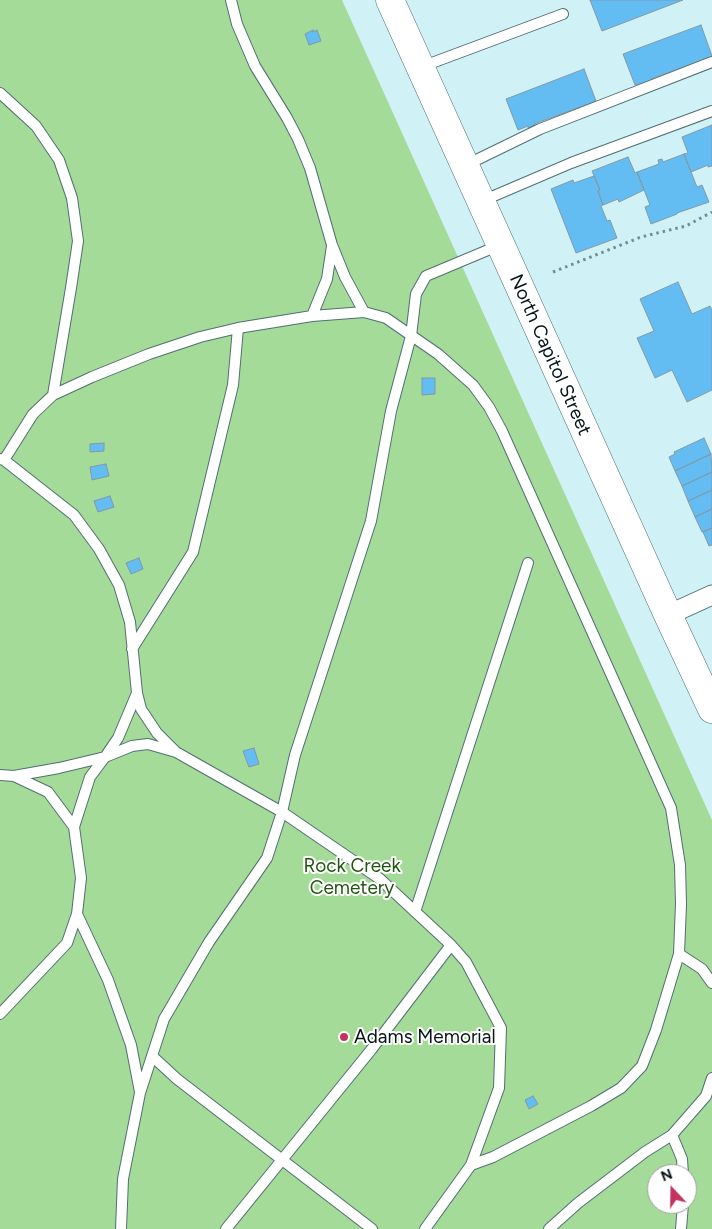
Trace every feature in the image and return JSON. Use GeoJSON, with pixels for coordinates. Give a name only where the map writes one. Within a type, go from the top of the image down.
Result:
{"type":"FeatureCollection","features":[{"type":"Feature","properties":{"kind":"main road","name":"North Capitol Street"},"geometry":{"type":"LineString","coordinates":[[390,0],[712,709]]}},
{"type":"Feature","properties":{"kind":"street"},"geometry":{"type":"LineString","coordinates":[[668,615],[712,595]]}},
{"type":"Feature","properties":{"kind":"lane"},"geometry":{"type":"LineString","coordinates":[[231,0],[237,24],[254,66],[288,118],[298,139],[310,168],[332,245],[345,277],[364,312]]}},
{"type":"Feature","properties":{"kind":"lane"},"geometry":{"type":"LineString","coordinates":[[420,68],[563,14]]}},
{"type":"Feature","properties":{"kind":"lane"},"geometry":{"type":"LineString","coordinates":[[465,166],[540,128],[712,62]]}},
{"type":"Feature","properties":{"kind":"lane"},"geometry":{"type":"LineString","coordinates":[[0,93],[36,126],[59,160],[72,198],[78,241],[72,288],[53,395]]}},
{"type":"Feature","properties":{"kind":"lane"},"geometry":{"type":"LineString","coordinates":[[481,202],[571,163],[712,111]]}},
{"type":"Feature","properties":{"kind":"lane"},"geometry":{"type":"LineString","coordinates":[[312,316],[327,278],[332,245]]}},
{"type":"Feature","properties":{"kind":"lane"},"geometry":{"type":"LineString","coordinates":[[121,1229],[123,1179],[140,1093],[164,1019],[209,942],[266,858],[282,812],[295,755],[371,521],[391,411],[411,336],[416,294],[426,276],[500,245]]}},
{"type":"Feature","properties":{"kind":"lane"},"geometry":{"type":"LineString","coordinates":[[176,752],[157,733],[141,709],[137,693],[130,622],[119,585],[99,549],[74,516],[2,459],[33,414],[53,395],[149,354],[200,337],[238,328],[312,316],[364,312],[386,318],[438,354],[473,385],[489,407],[510,449],[659,779],[670,808],[680,865],[681,904],[678,954],[656,1030],[642,1066],[621,1088],[591,1106],[493,1157],[471,1165]]}},
{"type":"Feature","properties":{"kind":"lane"},"geometry":{"type":"LineString","coordinates":[[132,649],[193,552],[233,385],[238,328]]}},
{"type":"Feature","properties":{"kind":"lane"},"geometry":{"type":"LineString","coordinates":[[415,912],[528,563]]}},
{"type":"Feature","properties":{"kind":"lane"},"geometry":{"type":"LineString","coordinates":[[0,1014],[41,969],[68,943],[77,914],[81,878],[74,827],[90,777],[118,738],[137,693]]}},
{"type":"Feature","properties":{"kind":"lane"},"geometry":{"type":"LineString","coordinates":[[0,776],[14,776],[60,768],[105,757],[132,746],[148,744],[176,752],[282,812],[380,879],[451,945],[466,962],[501,1028],[499,1088],[471,1165],[425,1229]]}},
{"type":"Feature","properties":{"kind":"lane"},"geometry":{"type":"LineString","coordinates":[[14,776],[48,792],[74,827]]}},
{"type":"Feature","properties":{"kind":"lane"},"geometry":{"type":"LineString","coordinates":[[77,914],[108,980],[131,1045],[140,1093]]}},
{"type":"Feature","properties":{"kind":"lane"},"geometry":{"type":"LineString","coordinates":[[226,1229],[371,1050],[451,945]]}},
{"type":"Feature","properties":{"kind":"lane"},"geometry":{"type":"LineString","coordinates":[[678,954],[702,968],[712,983]]}},
{"type":"Feature","properties":{"kind":"lane"},"geometry":{"type":"LineString","coordinates":[[152,1056],[176,1079],[372,1229]]}},
{"type":"Feature","properties":{"kind":"lane"},"geometry":{"type":"LineString","coordinates":[[549,1229],[578,1203],[645,1152],[672,1135],[706,1096],[712,1078]]}},
{"type":"Feature","properties":{"kind":"lane"},"geometry":{"type":"LineString","coordinates":[[672,1135],[682,1164]]}},
{"type":"Feature","properties":{"kind":"lane"},"geometry":{"type":"LineString","coordinates":[[680,1229],[681,1214]]}},
{"type":"Feature","properties":{"kind":"path"},"geometry":{"type":"LineString","coordinates":[[553,272],[640,237],[686,226],[712,212]]}},
{"type":"Feature","properties":{"kind":"green space","name":"Rock Creek Cemetery"},"geometry":{"type":"Polygon","coordinates":[[[0,0],[342,0],[712,820],[712,1229],[0,1229],[0,0]]]}},
{"type":"Feature","properties":{"kind":"building"},"geometry":{"type":"Polygon","coordinates":[[[590,0],[683,0],[602,31],[590,0]]]}},
{"type":"Feature","properties":{"kind":"building"},"geometry":{"type":"Polygon","coordinates":[[[701,25],[712,56],[651,79],[651,81],[635,85],[623,54],[701,25]]]}},
{"type":"Feature","properties":{"kind":"building"},"geometry":{"type":"Polygon","coordinates":[[[313,30],[313,32],[317,30],[321,41],[309,45],[305,34],[313,30]]]}},
{"type":"Feature","properties":{"kind":"building"},"geometry":{"type":"Polygon","coordinates":[[[584,69],[596,101],[534,124],[528,128],[528,126],[518,130],[506,99],[584,69]]]}},
{"type":"Feature","properties":{"kind":"building"},"geometry":{"type":"Polygon","coordinates":[[[712,125],[712,166],[708,167],[708,165],[691,172],[684,154],[688,153],[682,137],[712,125]]]}},
{"type":"Feature","properties":{"kind":"building"},"geometry":{"type":"Polygon","coordinates":[[[684,154],[697,187],[702,185],[709,202],[651,224],[645,207],[650,205],[637,172],[659,164],[658,160],[662,159],[663,162],[684,154]]]}},
{"type":"Feature","properties":{"kind":"building"},"geometry":{"type":"Polygon","coordinates":[[[628,157],[635,173],[637,172],[644,190],[619,202],[618,199],[603,205],[598,191],[600,190],[592,171],[628,157]]]}},
{"type":"Feature","properties":{"kind":"building"},"geometry":{"type":"Polygon","coordinates":[[[594,176],[600,190],[598,191],[603,205],[601,206],[607,221],[610,220],[617,238],[576,253],[551,189],[573,180],[574,183],[594,176]]]}},
{"type":"Feature","properties":{"kind":"building"},"geometry":{"type":"Polygon","coordinates":[[[678,282],[692,314],[710,306],[712,310],[712,390],[687,402],[672,370],[655,378],[637,338],[654,331],[640,299],[678,282]]]}},
{"type":"Feature","properties":{"kind":"building"},"geometry":{"type":"Polygon","coordinates":[[[422,378],[435,378],[435,394],[422,395],[422,378]]]}},
{"type":"Feature","properties":{"kind":"building"},"geometry":{"type":"Polygon","coordinates":[[[704,438],[711,454],[675,471],[669,457],[675,454],[674,452],[704,438]]]}},
{"type":"Feature","properties":{"kind":"building"},"geometry":{"type":"Polygon","coordinates":[[[104,443],[104,451],[90,452],[90,444],[104,443]]]}},
{"type":"Feature","properties":{"kind":"building"},"geometry":{"type":"Polygon","coordinates":[[[711,454],[712,472],[682,486],[675,471],[711,454]]]}},
{"type":"Feature","properties":{"kind":"building"},"geometry":{"type":"Polygon","coordinates":[[[106,464],[109,476],[92,480],[90,467],[106,464]]]}},
{"type":"Feature","properties":{"kind":"building"},"geometry":{"type":"Polygon","coordinates":[[[712,472],[712,490],[688,501],[682,486],[712,472]]]}},
{"type":"Feature","properties":{"kind":"building"},"geometry":{"type":"Polygon","coordinates":[[[712,490],[712,509],[695,517],[688,501],[712,490]]]}},
{"type":"Feature","properties":{"kind":"building"},"geometry":{"type":"Polygon","coordinates":[[[110,496],[114,507],[98,512],[94,501],[110,496]]]}},
{"type":"Feature","properties":{"kind":"building"},"geometry":{"type":"Polygon","coordinates":[[[712,509],[712,528],[702,532],[695,517],[712,509]]]}},
{"type":"Feature","properties":{"kind":"building"},"geometry":{"type":"Polygon","coordinates":[[[712,528],[712,545],[709,546],[703,532],[712,528]]]}},
{"type":"Feature","properties":{"kind":"building"},"geometry":{"type":"Polygon","coordinates":[[[139,558],[143,569],[131,574],[126,563],[139,558]]]}},
{"type":"Feature","properties":{"kind":"building"},"geometry":{"type":"Polygon","coordinates":[[[254,748],[259,764],[249,767],[243,751],[254,748]]]}},
{"type":"Feature","properties":{"kind":"building"},"geometry":{"type":"Polygon","coordinates":[[[533,1096],[538,1104],[529,1109],[525,1100],[533,1096]]]}},
{"type":"Feature","properties":{"kind":"place","name":"Adams Memorial"},"geometry":{"type":"Point","coordinates":[344,1037]}}]}
